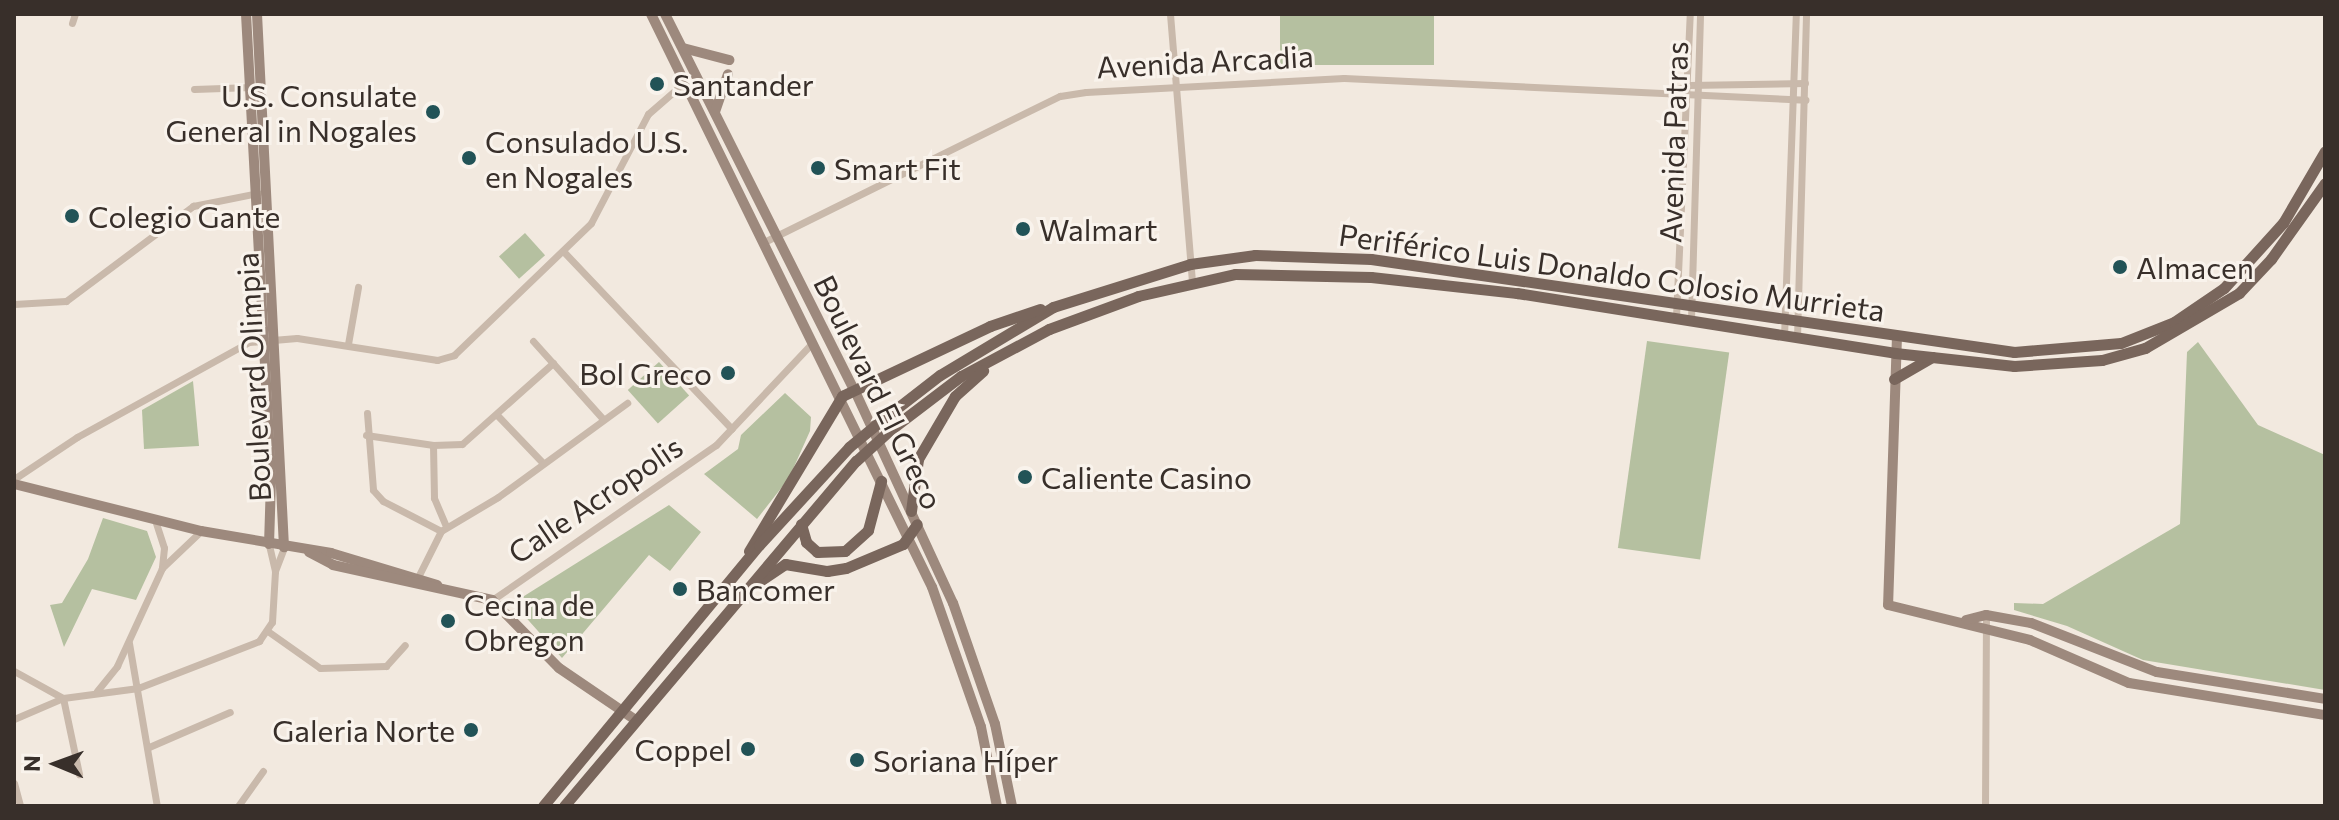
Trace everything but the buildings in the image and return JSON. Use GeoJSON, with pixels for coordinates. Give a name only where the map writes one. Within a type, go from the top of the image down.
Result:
{"type":"FeatureCollection","features":[{"type":"Feature","properties":{"kind":"main road","name":"Periférico Luis Donaldo Colosio Murrieta"},"geometry":{"type":"LineString","coordinates":[[564,806],[634,719],[886,424],[940,375],[1053,307],[1190,264],[1255,255],[1371,259],[1897,336],[2055,352],[2147,334],[2204,304],[2257,256],[2325,151]]}},
{"type":"Feature","properties":{"kind":"main road","name":"Periférico Luis Donaldo Colosio Murrieta"},"geometry":{"type":"LineString","coordinates":[[543,806],[746,561],[849,447],[961,376],[1075,319],[1192,282],[1290,272],[1371,277],[1691,319],[1790,338],[1895,353],[2057,365],[2145,348],[2239,293],[2271,259],[2325,183]]}},
{"type":"Feature","properties":{"kind":"main road"},"geometry":{"type":"LineString","coordinates":[[746,561],[842,396],[990,326],[1053,307]]}},
{"type":"Feature","properties":{"kind":"main road"},"geometry":{"type":"LineString","coordinates":[[911,511],[918,459],[955,396],[1014,347]]}},
{"type":"Feature","properties":{"kind":"main road"},"geometry":{"type":"LineString","coordinates":[[1894,379],[1933,357]]}},
{"type":"Feature","properties":{"kind":"main road"},"geometry":{"type":"LineString","coordinates":[[801,524],[806,542],[817,552],[845,551],[868,530],[881,481]]}},
{"type":"Feature","properties":{"kind":"main road"},"geometry":{"type":"LineString","coordinates":[[740,596],[785,564],[836,571],[910,538],[917,524]]}},
{"type":"Feature","properties":{"kind":"street"},"geometry":{"type":"LineString","coordinates":[[72,23],[75,14]]}},
{"type":"Feature","properties":{"kind":"street","name":"Boulevard Olimpia"},"geometry":{"type":"LineString","coordinates":[[246,14],[263,338],[269,544]]}},
{"type":"Feature","properties":{"kind":"street","name":"Boulevard Olimpia"},"geometry":{"type":"LineString","coordinates":[[257,14],[277,338],[284,547]]}},
{"type":"Feature","properties":{"kind":"street","name":"Boulevard El Greco"},"geometry":{"type":"LineString","coordinates":[[651,14],[910,538],[981,727],[997,806]]}},
{"type":"Feature","properties":{"kind":"street","name":"Boulevard El Greco"},"geometry":{"type":"LineString","coordinates":[[665,14],[854,389],[917,524],[982,682],[1012,806]]}},
{"type":"Feature","properties":{"kind":"street"},"geometry":{"type":"LineString","coordinates":[[1170,14],[1192,282]]}},
{"type":"Feature","properties":{"kind":"street","name":"Avenida Patras"},"geometry":{"type":"LineString","coordinates":[[1676,317],[1686,303],[1694,98],[1689,85],[1690,14]]}},
{"type":"Feature","properties":{"kind":"street","name":"Avenida Patras"},"geometry":{"type":"LineString","coordinates":[[1691,319],[1686,303],[1694,98],[1699,85],[1700,14]]}},
{"type":"Feature","properties":{"kind":"street"},"geometry":{"type":"LineString","coordinates":[[1790,338],[1793,320],[1790,246],[1796,14]]}},
{"type":"Feature","properties":{"kind":"street"},"geometry":{"type":"LineString","coordinates":[[1790,338],[1800,247],[1806,14]]}},
{"type":"Feature","properties":{"kind":"street"},"geometry":{"type":"LineString","coordinates":[[683,48],[729,60]]}},
{"type":"Feature","properties":{"kind":"street"},"geometry":{"type":"LineString","coordinates":[[715,112],[728,74]]}},
{"type":"Feature","properties":{"kind":"street","name":"Avenida Arcadia"},"geometry":{"type":"LineString","coordinates":[[764,242],[1060,96],[1344,78],[1669,92],[1694,98],[1805,100]]}},
{"type":"Feature","properties":{"kind":"street"},"geometry":{"type":"LineString","coordinates":[[14,481],[215,357],[263,338],[348,344],[449,358],[563,251],[603,206],[648,114],[673,94],[700,81]]}},
{"type":"Feature","properties":{"kind":"street","name":"Avenida Arcadia"},"geometry":{"type":"LineString","coordinates":[[1669,92],[1689,85],[1805,83]]}},
{"type":"Feature","properties":{"kind":"street"},"geometry":{"type":"LineString","coordinates":[[194,89],[261,86]]}},
{"type":"Feature","properties":{"kind":"street"},"geometry":{"type":"LineString","coordinates":[[14,304],[66,301],[193,206],[267,193]]}},
{"type":"Feature","properties":{"kind":"street"},"geometry":{"type":"LineString","coordinates":[[1790,246],[1800,247]]}},
{"type":"Feature","properties":{"kind":"street"},"geometry":{"type":"LineString","coordinates":[[563,251],[732,429]]}},
{"type":"Feature","properties":{"kind":"street"},"geometry":{"type":"LineString","coordinates":[[348,344],[358,287]]}},
{"type":"Feature","properties":{"kind":"street"},"geometry":{"type":"LineString","coordinates":[[1897,336],[1888,605],[1966,620],[1986,631],[2047,645],[2129,683],[2264,702],[2325,715]]}},
{"type":"Feature","properties":{"kind":"street"},"geometry":{"type":"LineString","coordinates":[[533,341],[603,419]]}},
{"type":"Feature","properties":{"kind":"street","name":"Calle Acropolis"},"geometry":{"type":"LineString","coordinates":[[492,600],[725,437],[814,341]]}},
{"type":"Feature","properties":{"kind":"street"},"geometry":{"type":"LineString","coordinates":[[366,435],[433,445],[462,444],[498,416],[553,363]]}},
{"type":"Feature","properties":{"kind":"street"},"geometry":{"type":"LineString","coordinates":[[416,580],[444,528],[498,497],[627,403]]}},
{"type":"Feature","properties":{"kind":"street"},"geometry":{"type":"LineString","coordinates":[[367,413],[366,435],[373,490],[383,501],[444,528]]}},
{"type":"Feature","properties":{"kind":"street"},"geometry":{"type":"LineString","coordinates":[[498,416],[542,462]]}},
{"type":"Feature","properties":{"kind":"street"},"geometry":{"type":"LineString","coordinates":[[433,445],[434,498],[444,528]]}},
{"type":"Feature","properties":{"kind":"street"},"geometry":{"type":"LineString","coordinates":[[14,481],[201,531],[309,552],[321,550],[381,571],[492,600],[559,668],[634,719]]}},
{"type":"Feature","properties":{"kind":"street"},"geometry":{"type":"LineString","coordinates":[[96,692],[129,643],[162,568],[164,548],[155,520]]}},
{"type":"Feature","properties":{"kind":"street"},"geometry":{"type":"LineString","coordinates":[[162,568],[201,531]]}},
{"type":"Feature","properties":{"kind":"street"},"geometry":{"type":"LineString","coordinates":[[269,544],[275,571]]}},
{"type":"Feature","properties":{"kind":"street"},"geometry":{"type":"LineString","coordinates":[[269,632],[275,571],[284,547]]}},
{"type":"Feature","properties":{"kind":"street"},"geometry":{"type":"LineString","coordinates":[[1966,620],[1986,615],[2031,623],[2157,672],[2265,686],[2325,699]]}},
{"type":"Feature","properties":{"kind":"street"},"geometry":{"type":"LineString","coordinates":[[1985,806],[1986,615]]}},
{"type":"Feature","properties":{"kind":"street"},"geometry":{"type":"LineString","coordinates":[[269,632],[320,668],[386,666],[405,645]]}},
{"type":"Feature","properties":{"kind":"street"},"geometry":{"type":"LineString","coordinates":[[14,719],[63,698],[138,688],[244,649],[269,632]]}},
{"type":"Feature","properties":{"kind":"street"},"geometry":{"type":"LineString","coordinates":[[129,643],[157,806]]}},
{"type":"Feature","properties":{"kind":"street"},"geometry":{"type":"LineString","coordinates":[[14,671],[63,698],[79,774]]}},
{"type":"Feature","properties":{"kind":"street"},"geometry":{"type":"LineString","coordinates":[[2264,702],[2265,686]]}},
{"type":"Feature","properties":{"kind":"street"},"geometry":{"type":"LineString","coordinates":[[149,747],[230,712]]}},
{"type":"Feature","properties":{"kind":"street"},"geometry":{"type":"LineString","coordinates":[[238,806],[263,771]]}},
{"type":"Feature","properties":{"kind":"street"},"geometry":{"type":"LineString","coordinates":[[14,783],[20,806]]}},
{"type":"Feature","properties":{"kind":"green space"},"geometry":{"type":"Polygon","coordinates":[[[1280,14],[1434,14],[1434,65],[1280,65],[1280,14]]]}},
{"type":"Feature","properties":{"kind":"green space"},"geometry":{"type":"Polygon","coordinates":[[[525,233],[545,255],[519,279],[499,256],[525,233]]]}},
{"type":"Feature","properties":{"kind":"green space"},"geometry":{"type":"Polygon","coordinates":[[[1647,341],[1729,353],[1700,560],[1618,548],[1647,341]]]}},
{"type":"Feature","properties":{"kind":"green space"},"geometry":{"type":"Polygon","coordinates":[[[2198,342],[2258,425],[2325,455],[2325,690],[2143,660],[2067,626],[2014,610],[2014,603],[2043,604],[2180,524],[2187,352],[2198,342]]]}},
{"type":"Feature","properties":{"kind":"green space"},"geometry":{"type":"Polygon","coordinates":[[[659,362],[689,395],[658,424],[628,390],[659,362]]]}},
{"type":"Feature","properties":{"kind":"green space"},"geometry":{"type":"Polygon","coordinates":[[[193,381],[199,446],[144,449],[142,410],[193,381]]]}},
{"type":"Feature","properties":{"kind":"green space"},"geometry":{"type":"Polygon","coordinates":[[[785,393],[811,417],[810,431],[789,478],[757,519],[704,474],[738,449],[741,435],[785,393]]]}},
{"type":"Feature","properties":{"kind":"green space"},"geometry":{"type":"Polygon","coordinates":[[[669,505],[701,532],[670,571],[649,555],[562,658],[513,603],[669,505]]]}},
{"type":"Feature","properties":{"kind":"green space"},"geometry":{"type":"Polygon","coordinates":[[[103,518],[147,531],[156,557],[136,600],[92,589],[64,647],[50,605],[62,603],[88,559],[103,518]]]}},
{"type":"Feature","properties":{"kind":"place","name":"Santander"},"geometry":{"type":"Point","coordinates":[657,84]}},
{"type":"Feature","properties":{"kind":"place","name":"U.S. Consulate General in Nogales"},"geometry":{"type":"Point","coordinates":[433,112]}},
{"type":"Feature","properties":{"kind":"place","name":"Consulado U.S. en Nogales"},"geometry":{"type":"Point","coordinates":[469,158]}},
{"type":"Feature","properties":{"kind":"place","name":"Smart Fit"},"geometry":{"type":"Point","coordinates":[818,168]}},
{"type":"Feature","properties":{"kind":"place","name":"Colegio Gante"},"geometry":{"type":"Point","coordinates":[72,216]}},
{"type":"Feature","properties":{"kind":"place","name":"Walmart"},"geometry":{"type":"Point","coordinates":[1023,229]}},
{"type":"Feature","properties":{"kind":"place","name":"Almacen"},"geometry":{"type":"Point","coordinates":[2120,267]}},
{"type":"Feature","properties":{"kind":"place","name":"Bol Greco"},"geometry":{"type":"Point","coordinates":[728,373]}},
{"type":"Feature","properties":{"kind":"place","name":"Caliente Casino"},"geometry":{"type":"Point","coordinates":[1025,477]}},
{"type":"Feature","properties":{"kind":"place","name":"Bancomer"},"geometry":{"type":"Point","coordinates":[680,589]}},
{"type":"Feature","properties":{"kind":"place","name":"Cecina de Obregon"},"geometry":{"type":"Point","coordinates":[448,621]}},
{"type":"Feature","properties":{"kind":"place","name":"Galeria Norte"},"geometry":{"type":"Point","coordinates":[471,730]}},
{"type":"Feature","properties":{"kind":"place","name":"Coppel"},"geometry":{"type":"Point","coordinates":[748,749]}},
{"type":"Feature","properties":{"kind":"place","name":"Soriana Híper"},"geometry":{"type":"Point","coordinates":[857,760]}}]}
